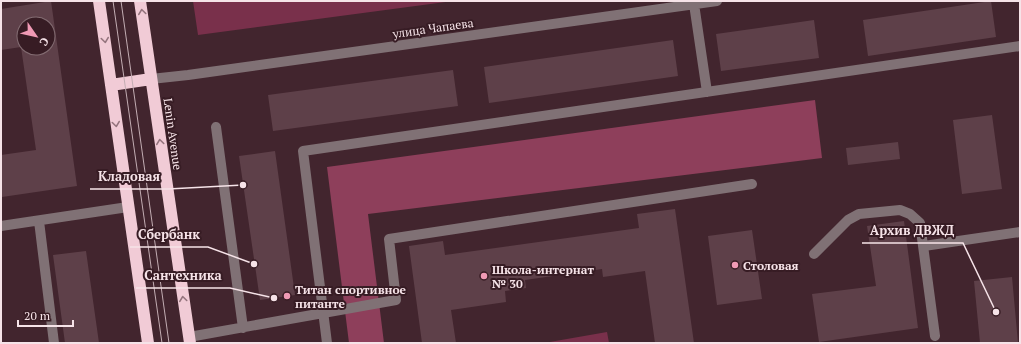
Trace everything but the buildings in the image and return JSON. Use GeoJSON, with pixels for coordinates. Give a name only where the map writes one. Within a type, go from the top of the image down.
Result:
{"type":"FeatureCollection","features":[{"type":"Feature","properties":{"kind":"highway"},"geometry":{"type":"LineString","coordinates":[[99,1],[148,343]]}},
{"type":"Feature","properties":{"kind":"highway","name":"Lenin Avenue"},"geometry":{"type":"LineString","coordinates":[[140,1],[189,340]]}},
{"type":"Feature","properties":{"kind":"highway"},"geometry":{"type":"LineString","coordinates":[[111,85],[151,79]]}},
{"type":"Feature","properties":{"kind":"street","name":"улица Чапаева"},"geometry":{"type":"LineString","coordinates":[[151,79],[717,1]]}},
{"type":"Feature","properties":{"kind":"street"},"geometry":{"type":"LineString","coordinates":[[694,4],[707,92]]}},
{"type":"Feature","properties":{"kind":"street"},"geometry":{"type":"LineString","coordinates":[[327,343],[303,151],[1020,46]]}},
{"type":"Feature","properties":{"kind":"street"},"geometry":{"type":"LineString","coordinates":[[216,127],[243,328]]}},
{"type":"Feature","properties":{"kind":"street"},"geometry":{"type":"LineString","coordinates":[[189,340],[243,328],[396,300],[389,239],[752,184]]}},
{"type":"Feature","properties":{"kind":"street"},"geometry":{"type":"LineString","coordinates":[[1,226],[128,207]]}},
{"type":"Feature","properties":{"kind":"street"},"geometry":{"type":"LineString","coordinates":[[814,254],[848,220],[859,214],[900,210],[910,214],[920,223],[935,336]]}},
{"type":"Feature","properties":{"kind":"street"},"geometry":{"type":"LineString","coordinates":[[39,221],[54,343]]}},
{"type":"Feature","properties":{"kind":"street"},"geometry":{"type":"LineString","coordinates":[[924,246],[1020,232]]}},
{"type":"Feature","properties":{"kind":"shaded area"},"geometry":{"type":"Polygon","coordinates":[[[193,1],[453,1],[198,35],[193,1]]]}},
{"type":"Feature","properties":{"kind":"shaded area"},"geometry":{"type":"Polygon","coordinates":[[[815,100],[822,158],[368,214],[384,343],[349,343],[327,167],[815,100]]]}},
{"type":"Feature","properties":{"kind":"shaded area"},"geometry":{"type":"Polygon","coordinates":[[[607,332],[609,343],[544,343],[607,332]]]}},
{"type":"Feature","properties":{"kind":"tram line"},"geometry":{"type":"LineString","coordinates":[[113,1],[162,343]]}},
{"type":"Feature","properties":{"kind":"tram line"},"geometry":{"type":"LineString","coordinates":[[121,1],[169,343]]}},
{"type":"Feature","properties":{"kind":"place","name":"Кладовая"},"geometry":{"type":"Point","coordinates":[243,185]}},
{"type":"Feature","properties":{"kind":"place","name":"Сбербанк"},"geometry":{"type":"Point","coordinates":[254,264]}},
{"type":"Feature","properties":{"kind":"place","name":"Столовая"},"geometry":{"type":"Point","coordinates":[735,265]}},
{"type":"Feature","properties":{"kind":"place","name":"Школа-интернат № 30"},"geometry":{"type":"Point","coordinates":[484,276]}},
{"type":"Feature","properties":{"kind":"place","name":"Титан спортивное питанте"},"geometry":{"type":"Point","coordinates":[287,296]}},
{"type":"Feature","properties":{"kind":"place","name":"Сантехника"},"geometry":{"type":"Point","coordinates":[274,298]}},
{"type":"Feature","properties":{"kind":"place","name":"Архив ДВЖД"},"geometry":{"type":"Point","coordinates":[996,312]}}]}
